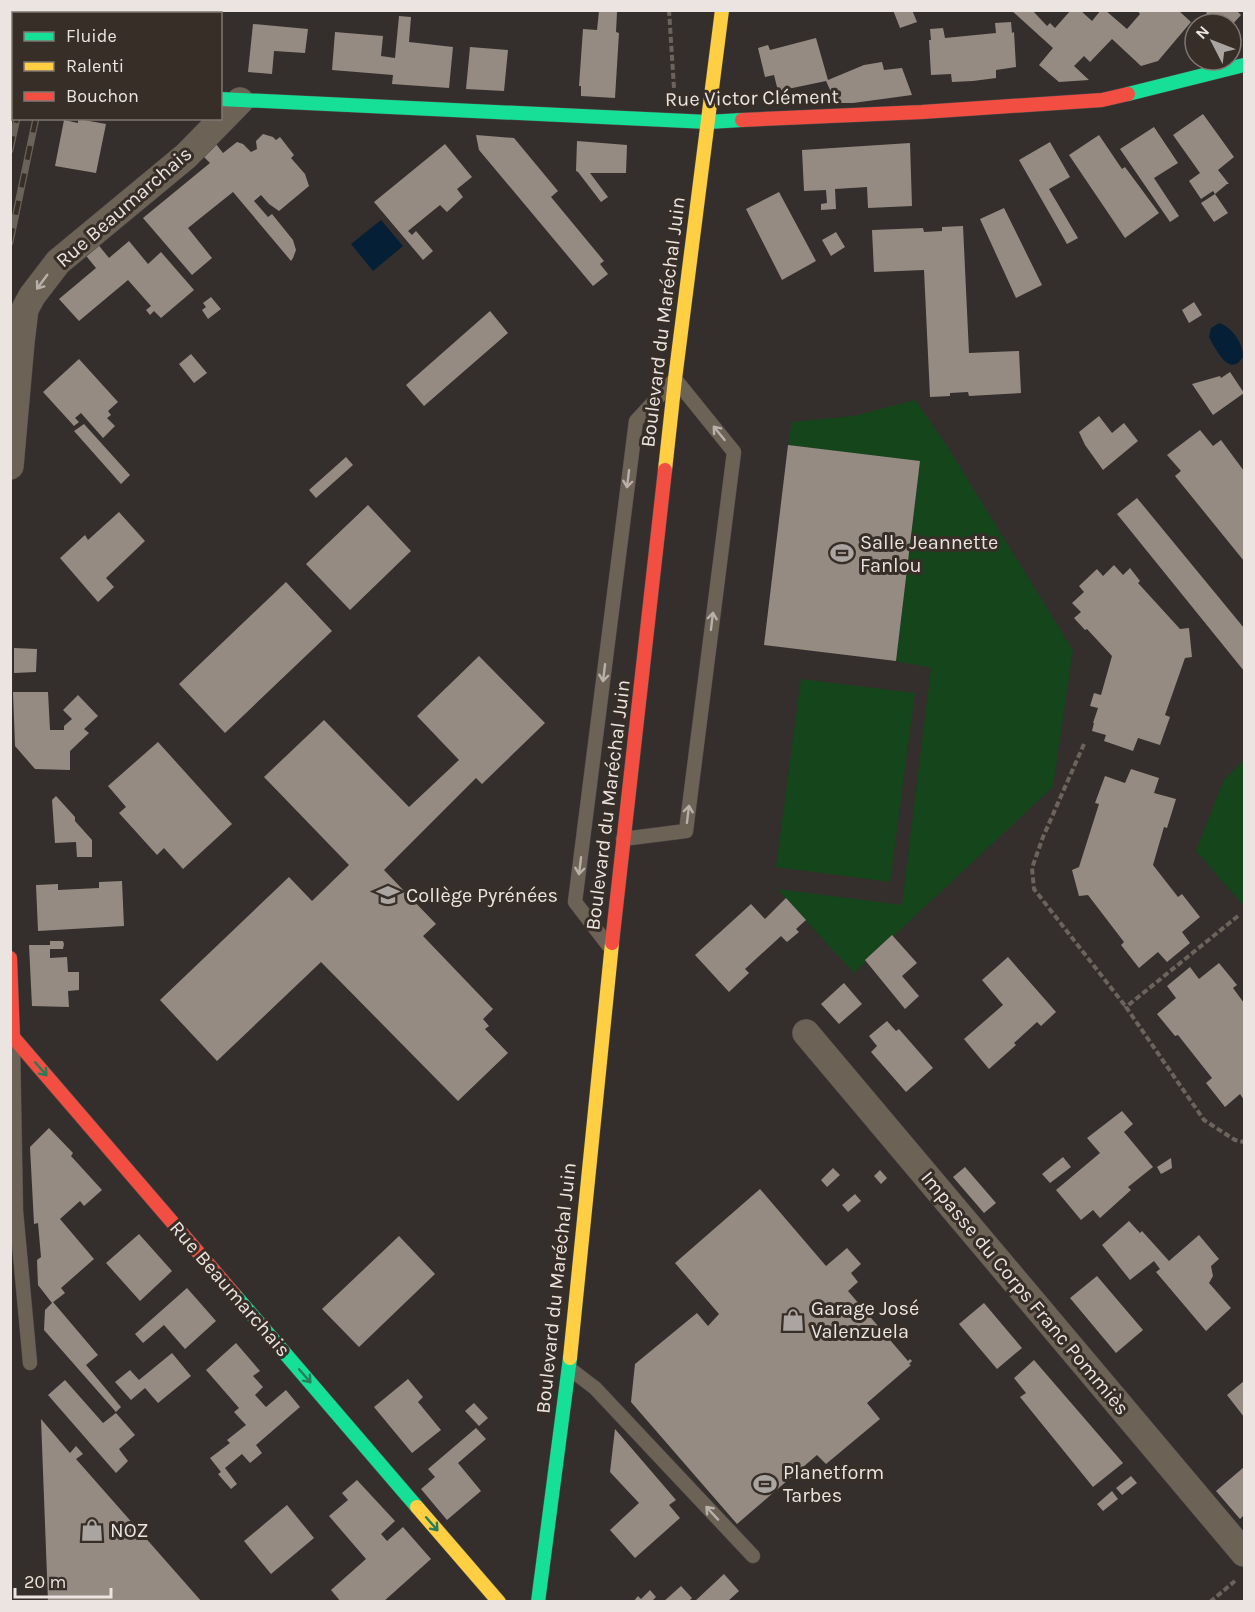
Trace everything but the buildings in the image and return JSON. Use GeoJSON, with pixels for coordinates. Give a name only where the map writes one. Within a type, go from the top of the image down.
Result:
{"type":"FeatureCollection","features":[{"type":"Feature","properties":{"kind":"street","name":"Boulevard du Maréchal Juin"},"geometry":{"type":"LineString","coordinates":[[538,1602],[569,1368],[623,839],[675,379],[721,11]]}},
{"type":"Feature","properties":{"kind":"street","name":"Rue Victor Clément"},"geometry":{"type":"LineString","coordinates":[[230,100],[708,122],[1102,100],[1245,65]]}},
{"type":"Feature","properties":{"kind":"street","name":"Rue Beaumarchais"},"geometry":{"type":"LineString","coordinates":[[10,466],[22,331],[25,309],[32,296],[58,262],[186,156],[214,120]]}},
{"type":"Feature","properties":{"kind":"street"},"geometry":{"type":"LineString","coordinates":[[10,958],[13,1037]]}},
{"type":"Feature","properties":{"kind":"street","name":"Impasse du Corps Franc Pommiès"},"geometry":{"type":"LineString","coordinates":[[806,1033],[1244,1564]]}},
{"type":"Feature","properties":{"kind":"street","name":"Rue Beaumarchais"},"geometry":{"type":"LineString","coordinates":[[13,1037],[499,1602]]}},
{"type":"Feature","properties":{"kind":"lane"},"geometry":{"type":"LineString","coordinates":[[611,949],[575,902],[636,421],[675,379],[734,452],[686,831],[623,839]]}},
{"type":"Feature","properties":{"kind":"lane"},"geometry":{"type":"LineString","coordinates":[[13,1037],[16,1211],[30,1363]]}},
{"type":"Feature","properties":{"kind":"lane"},"geometry":{"type":"LineString","coordinates":[[569,1368],[595,1388],[753,1556]]}},
{"type":"Feature","properties":{"kind":"path"},"geometry":{"type":"LineString","coordinates":[[669,10],[672,74],[678,120]]}},
{"type":"Feature","properties":{"kind":"path"},"geometry":{"type":"LineString","coordinates":[[1084,744],[1043,837],[1032,868],[1034,889],[1126,1008],[1204,1120],[1235,1140],[1245,1142]]}},
{"type":"Feature","properties":{"kind":"path"},"geometry":{"type":"LineString","coordinates":[[1126,1008],[1238,916]]}},
{"type":"Feature","properties":{"kind":"path"},"geometry":{"type":"LineString","coordinates":[[1210,1602],[1244,1564]]}},
{"type":"Feature","properties":{"kind":"green space"},"geometry":{"type":"Polygon","coordinates":[[[915,400],[947,446],[1073,650],[1053,787],[854,973],[777,889],[902,905],[931,668],[896,661],[920,461],[788,445],[792,422],[854,416],[915,400]]]}},
{"type":"Feature","properties":{"kind":"green space"},"geometry":{"type":"Polygon","coordinates":[[[801,679],[915,693],[890,882],[776,867],[801,679]]]}},
{"type":"Feature","properties":{"kind":"green space"},"geometry":{"type":"Polygon","coordinates":[[[1244,760],[1244,906],[1196,851],[1224,780],[1244,760]]]}},
{"type":"Feature","properties":{"kind":"water"},"geometry":{"type":"Polygon","coordinates":[[[381,220],[403,246],[373,271],[351,244],[381,220]]]}},
{"type":"Feature","properties":{"kind":"water"},"geometry":{"type":"Polygon","coordinates":[[[1219,323],[1232,332],[1243,352],[1243,357],[1234,365],[1221,357],[1209,337],[1211,328],[1219,323]]]}},
{"type":"Feature","properties":{"kind":"railway"},"geometry":{"type":"LineString","coordinates":[[10,150],[17,120]]}},
{"type":"Feature","properties":{"kind":"railway"},"geometry":{"type":"LineString","coordinates":[[10,242],[36,120]]}},
{"type":"Feature","properties":{"kind":"traffic: fast"},"geometry":{"type":"LineString","coordinates":[[1128,94],[1244,65]]}},
{"type":"Feature","properties":{"kind":"traffic: fast"},"geometry":{"type":"LineString","coordinates":[[222,99],[708,122],[742,120]]}},
{"type":"Feature","properties":{"kind":"traffic: fast"},"geometry":{"type":"LineString","coordinates":[[234,1294],[417,1507]]}},
{"type":"Feature","properties":{"kind":"traffic: fast"},"geometry":{"type":"LineString","coordinates":[[538,1602],[570,1358]]}},
{"type":"Feature","properties":{"kind":"traffic: slow"},"geometry":{"type":"LineString","coordinates":[[665,470],[722,10]]}},
{"type":"Feature","properties":{"kind":"traffic: slow"},"geometry":{"type":"LineString","coordinates":[[570,1358],[612,943]]}},
{"type":"Feature","properties":{"kind":"traffic: slow"},"geometry":{"type":"LineString","coordinates":[[417,1507],[499,1602]]}},
{"type":"Feature","properties":{"kind":"traffic: jam"},"geometry":{"type":"LineString","coordinates":[[742,120],[922,112],[1102,100],[1128,94]]}},
{"type":"Feature","properties":{"kind":"traffic: jam"},"geometry":{"type":"LineString","coordinates":[[612,943],[665,470]]}},
{"type":"Feature","properties":{"kind":"traffic: jam"},"geometry":{"type":"LineString","coordinates":[[10,958],[13,1037],[234,1294]]}},
{"type":"Feature","properties":{"kind":"place","name":"Salle Jeannette Fanlou"},"geometry":{"type":"Point","coordinates":[842,553]}},
{"type":"Feature","properties":{"kind":"place","name":"Collège Pyrénées"},"geometry":{"type":"Point","coordinates":[388,895]}},
{"type":"Feature","properties":{"kind":"place","name":"Garage José Valenzuela"},"geometry":{"type":"Point","coordinates":[793,1320]}},
{"type":"Feature","properties":{"kind":"place","name":"Planetform Tarbes"},"geometry":{"type":"Point","coordinates":[765,1484]}},
{"type":"Feature","properties":{"kind":"place","name":"NOZ"},"geometry":{"type":"Point","coordinates":[92,1530]}}]}
